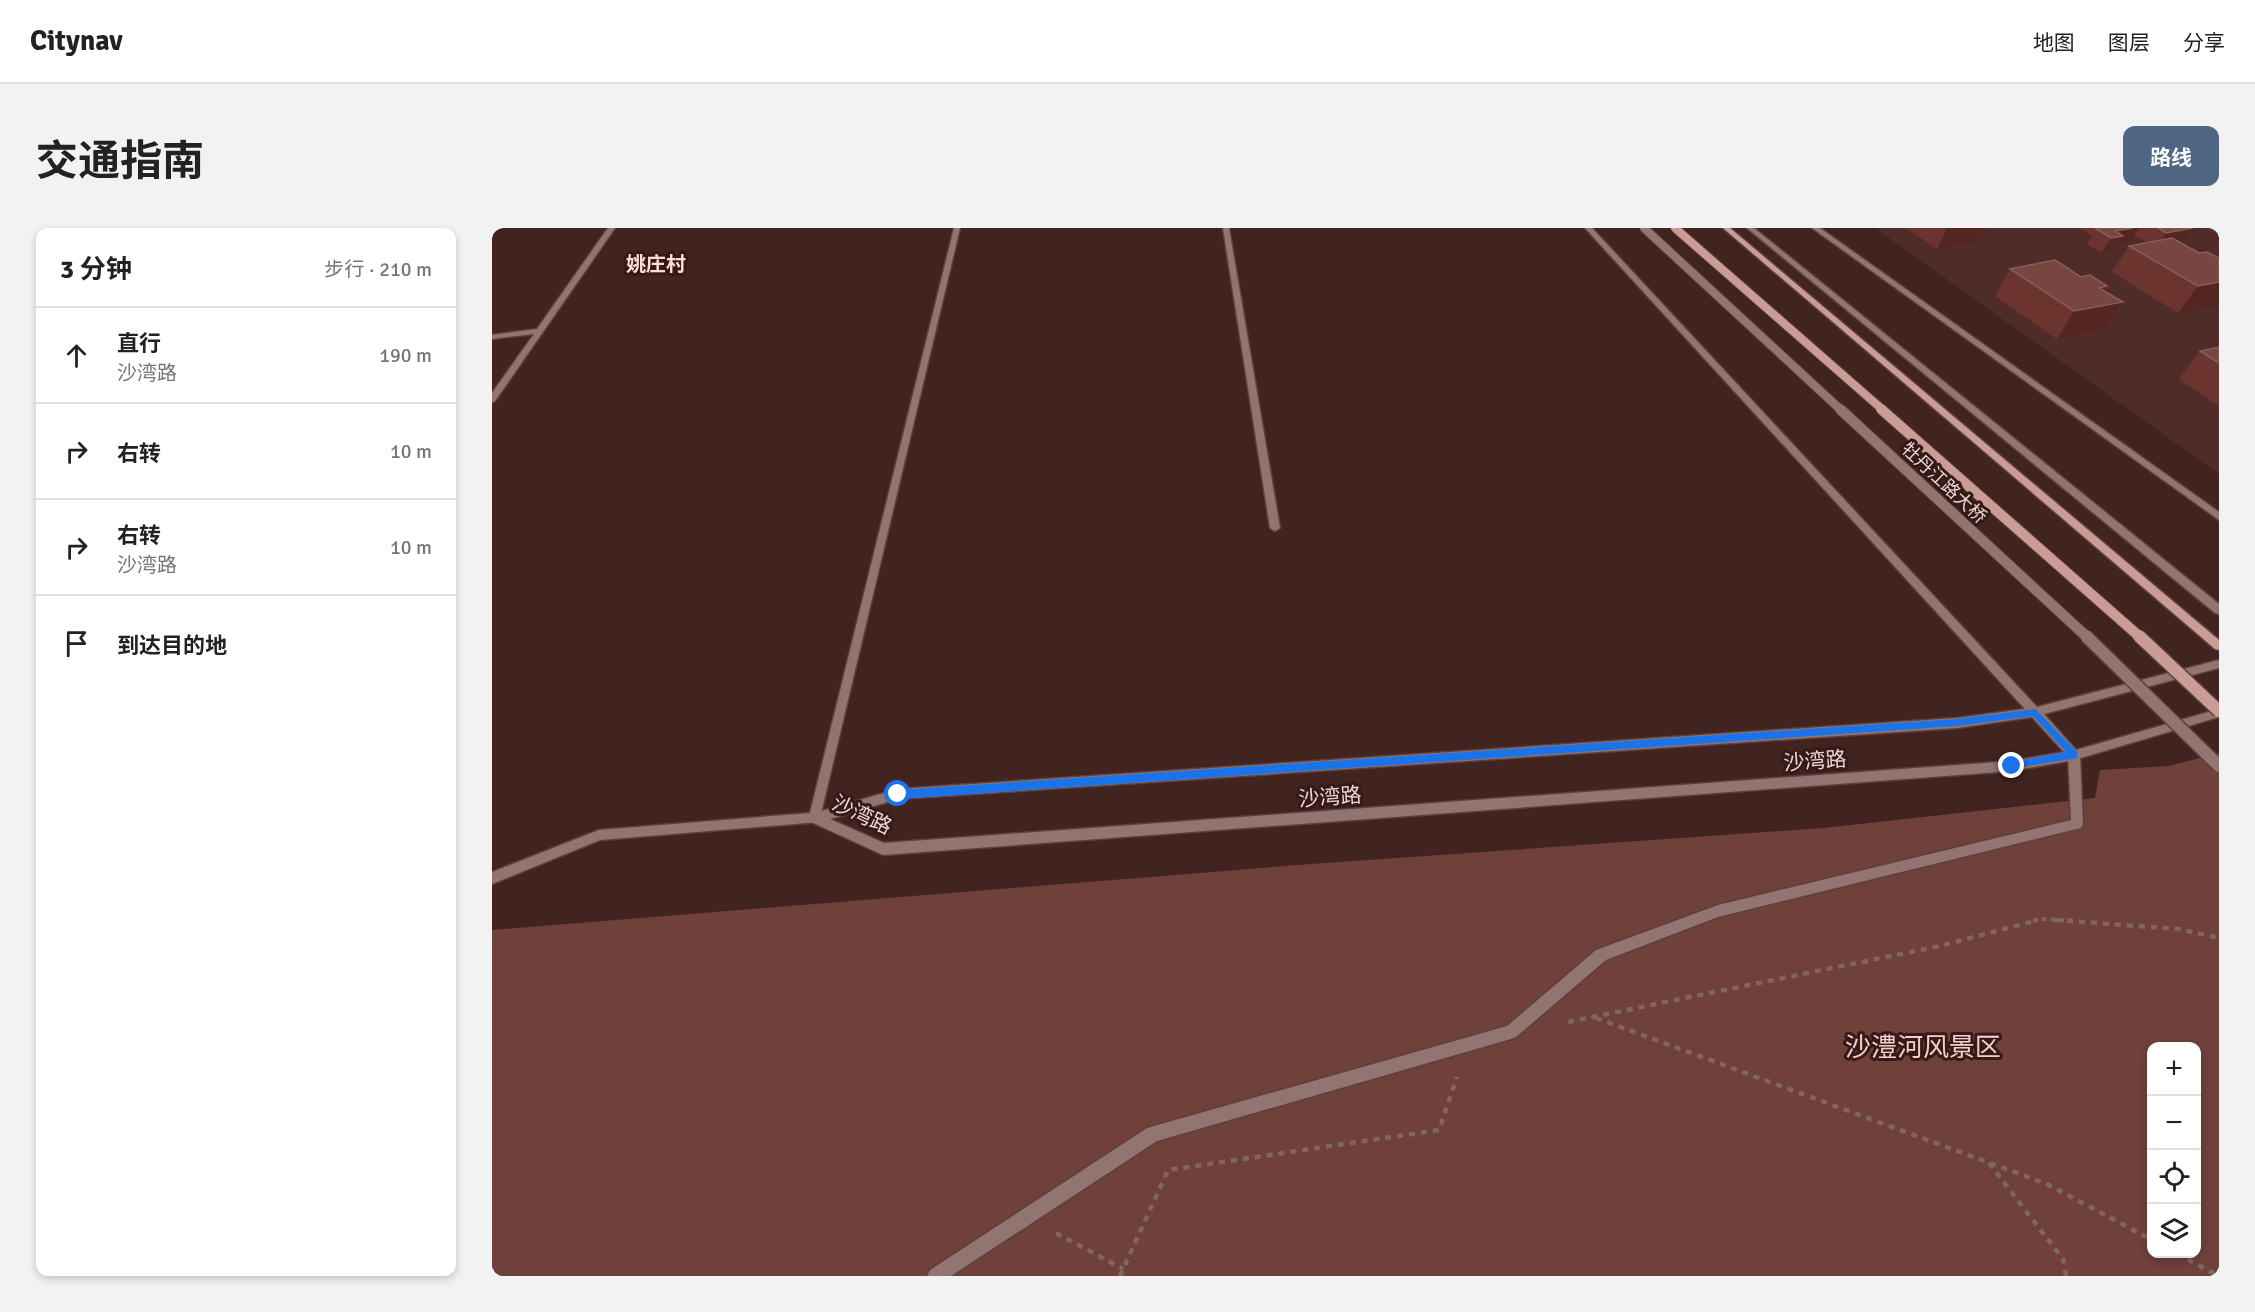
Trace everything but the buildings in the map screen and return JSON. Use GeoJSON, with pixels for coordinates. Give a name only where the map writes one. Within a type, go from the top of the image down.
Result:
{"type":"FeatureCollection","features":[{"type":"Feature","properties":{"kind":"main road","name":"牡丹江路大桥"},"geometry":{"type":"LineString","coordinates":[[1675,228],[2124,622],[2219,712]]}},
{"type":"Feature","properties":{"kind":"main road"},"geometry":{"type":"LineString","coordinates":[[1726,228],[2219,646]]}},
{"type":"Feature","properties":{"kind":"street"},"geometry":{"type":"LineString","coordinates":[[492,399],[612,228]]}},
{"type":"Feature","properties":{"kind":"street"},"geometry":{"type":"LineString","coordinates":[[492,878],[599,835],[815,818],[957,228]]}},
{"type":"Feature","properties":{"kind":"street"},"geometry":{"type":"LineString","coordinates":[[1226,228],[1275,528]]}},
{"type":"Feature","properties":{"kind":"street"},"geometry":{"type":"LineString","coordinates":[[936,1276],[1153,1134],[1511,1032],[1601,955],[1718,911],[2078,824],[2074,755],[1588,228]]}},
{"type":"Feature","properties":{"kind":"street","name":"牡丹江路大桥"},"geometry":{"type":"LineString","coordinates":[[1644,228],[2090,640],[2219,766]]}},
{"type":"Feature","properties":{"kind":"street"},"geometry":{"type":"LineString","coordinates":[[1749,228],[2219,610]]}},
{"type":"Feature","properties":{"kind":"street"},"geometry":{"type":"LineString","coordinates":[[1815,228],[2219,517]]}},
{"type":"Feature","properties":{"kind":"street"},"geometry":{"type":"LineString","coordinates":[[492,336],[538,331]]}},
{"type":"Feature","properties":{"kind":"street","name":"沙湾路"},"geometry":{"type":"LineString","coordinates":[[815,818],[898,794],[1957,723],[2035,712],[2219,664]]}},
{"type":"Feature","properties":{"kind":"street","name":"沙湾路"},"geometry":{"type":"LineString","coordinates":[[815,818],[883,849],[2012,766],[2074,755],[2219,712]]}},
{"type":"Feature","properties":{"kind":"path"},"geometry":{"type":"LineString","coordinates":[[1564,1023],[1940,946],[2042,919],[2179,929],[2219,938]]}},
{"type":"Feature","properties":{"kind":"path"},"geometry":{"type":"LineString","coordinates":[[1596,1017],[2047,1184],[2147,1238]]}},
{"type":"Feature","properties":{"kind":"path"},"geometry":{"type":"LineString","coordinates":[[1120,1276],[1168,1170],[1439,1130],[1468,1044]]}},
{"type":"Feature","properties":{"kind":"path"},"geometry":{"type":"LineString","coordinates":[[1989,1162],[2063,1259],[2066,1276]]}},
{"type":"Feature","properties":{"kind":"path"},"geometry":{"type":"LineString","coordinates":[[1026,1217],[1123,1269]]}},
{"type":"Feature","properties":{"kind":"path"},"geometry":{"type":"LineString","coordinates":[[2185,1258],[2219,1276]]}},
{"type":"Feature","properties":{"kind":"shaded area"},"geometry":{"type":"Polygon","coordinates":[[[1875,228],[2219,228],[2219,474],[1875,228]]]}},
{"type":"Feature","properties":{"kind":"green space","name":"沙澧河风景区"},"geometry":{"type":"Polygon","coordinates":[[[2219,753],[2219,1276],[492,1276],[492,930],[1311,864],[1824,828],[2095,798],[2100,770],[2169,766],[2219,753]]]}},
{"type":"Feature","properties":{"kind":"district","name":"姚庄村"},"geometry":{"type":"Point","coordinates":[656,264]}},
{"type":"Feature","properties":{"kind":"route"},"geometry":{"type":"LineString","coordinates":[[898,794],[1957,723],[2035,712],[2074,755],[2012,766]]}}]}
